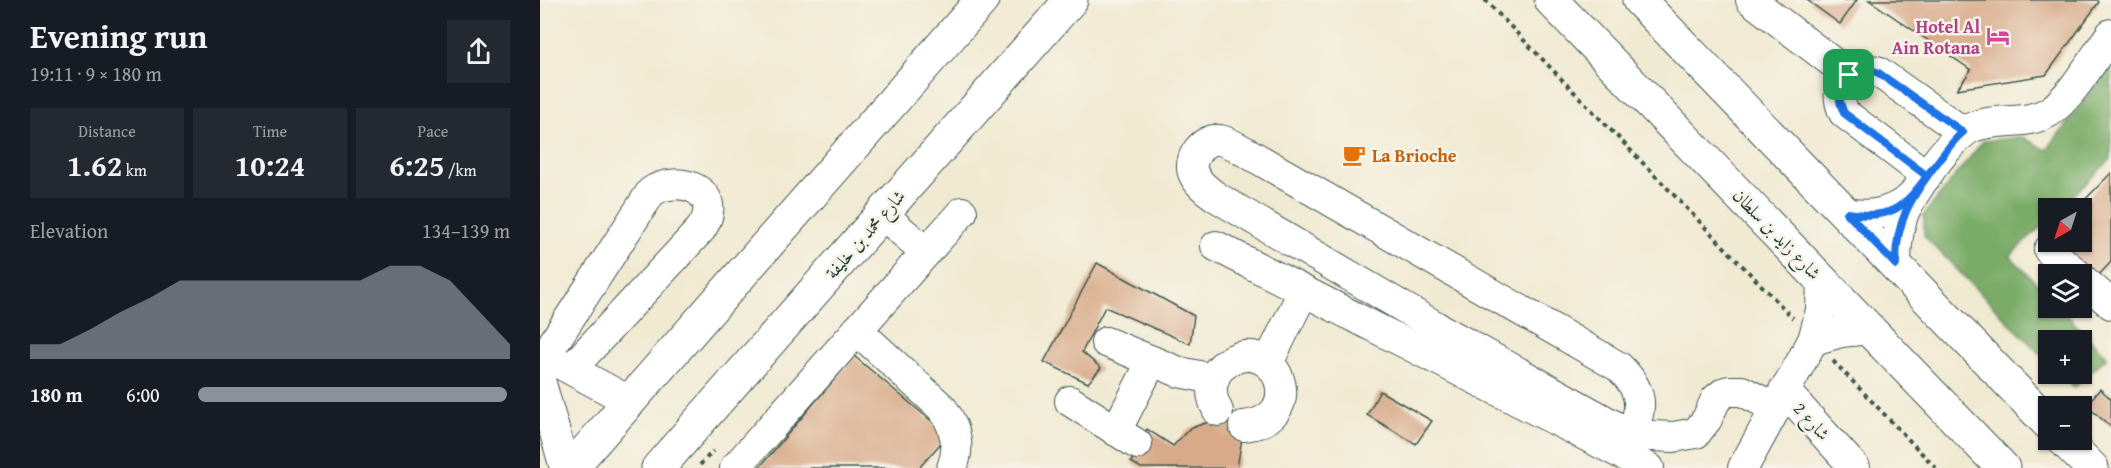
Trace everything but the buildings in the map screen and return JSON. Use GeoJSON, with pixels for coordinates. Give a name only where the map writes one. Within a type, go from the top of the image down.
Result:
{"type":"FeatureCollection","features":[{"type":"Feature","properties":{"kind":"main road"},"geometry":{"type":"LineString","coordinates":[[570,468],[982,0]]}},
{"type":"Feature","properties":{"kind":"main road","name":"شارع محمد بن خليفة"},"geometry":{"type":"LineString","coordinates":[[658,468],[1071,0]]}},
{"type":"Feature","properties":{"kind":"main road","name":"شارع زايد بن سلطان"},"geometry":{"type":"LineString","coordinates":[[1551,0],[2003,468]]}},
{"type":"Feature","properties":{"kind":"main road"},"geometry":{"type":"LineString","coordinates":[[1639,0],[2038,413]]}},
{"type":"Feature","properties":{"kind":"main road"},"geometry":{"type":"LineString","coordinates":[[2074,450],[2092,468]]}},
{"type":"Feature","properties":{"kind":"street"},"geometry":{"type":"LineString","coordinates":[[1750,0],[1849,75]]}},
{"type":"Feature","properties":{"kind":"street"},"geometry":{"type":"LineString","coordinates":[[1896,265],[1898,230],[1904,213],[1920,187],[1963,132],[1983,124],[2019,121],[2048,113],[2065,98],[2111,34]]}},
{"type":"Feature","properties":{"kind":"street"},"geometry":{"type":"LineString","coordinates":[[1920,187],[1844,113],[1839,93],[1842,83],[1858,70],[1868,69],[1877,72],[1963,132]]}},
{"type":"Feature","properties":{"kind":"street"},"geometry":{"type":"LineString","coordinates":[[1627,444],[1639,416],[1640,403],[1637,389],[1619,368],[1246,152],[1219,140],[1209,141],[1201,147],[1192,162],[1192,170],[1195,178],[1218,198],[1435,326],[1627,444],[1649,468]]}},
{"type":"Feature","properties":{"kind":"street"},"geometry":{"type":"LineString","coordinates":[[549,364],[615,321],[701,229],[708,219],[710,207],[705,195],[695,188],[674,185],[666,185],[651,192],[584,295],[549,364],[565,468]]}},
{"type":"Feature","properties":{"kind":"street"},"geometry":{"type":"LineString","coordinates":[[1847,213],[1865,216],[1882,214],[1899,208],[1920,187]]}},
{"type":"Feature","properties":{"kind":"street"},"geometry":{"type":"LineString","coordinates":[[735,468],[962,212]]}},
{"type":"Feature","properties":{"kind":"street"},"geometry":{"type":"LineString","coordinates":[[882,214],[926,252]]}},
{"type":"Feature","properties":{"kind":"street"},"geometry":{"type":"LineString","coordinates":[[1216,246],[1303,292],[1627,444],[1696,433],[1707,419],[1716,399],[1725,392],[1742,391],[1780,399],[1743,468]]}},
{"type":"Feature","properties":{"kind":"street"},"geometry":{"type":"LineString","coordinates":[[2051,252],[2065,264]]}},
{"type":"Feature","properties":{"kind":"street","name":"شارع 2"},"geometry":{"type":"LineString","coordinates":[[1822,279],[1821,310],[1813,340],[1780,399],[1855,468]]}},
{"type":"Feature","properties":{"kind":"street"},"geometry":{"type":"LineString","coordinates":[[2092,288],[2111,304]]}},
{"type":"Feature","properties":{"kind":"street"},"geometry":{"type":"LineString","coordinates":[[1268,363],[1303,292]]}},
{"type":"Feature","properties":{"kind":"street"},"geometry":{"type":"LineString","coordinates":[[584,295],[615,321]]}},
{"type":"Feature","properties":{"kind":"street"},"geometry":{"type":"LineString","coordinates":[[1813,340],[1841,332],[1870,329]]}},
{"type":"Feature","properties":{"kind":"street"},"geometry":{"type":"LineString","coordinates":[[857,330],[942,408],[949,418],[957,441],[957,453],[952,468]]}},
{"type":"Feature","properties":{"kind":"street"},"geometry":{"type":"LineString","coordinates":[[1106,342],[1179,372],[1214,378]]}},
{"type":"Feature","properties":{"kind":"street"},"geometry":{"type":"LineString","coordinates":[[1218,411],[1211,390],[1214,378],[1221,367],[1243,356],[1256,357],[1268,363],[1276,372],[1281,385],[1281,398],[1277,410],[1257,425],[1244,426]]}},
{"type":"Feature","properties":{"kind":"street"},"geometry":{"type":"LineString","coordinates":[[1070,401],[1126,437],[1152,361]]}},
{"type":"Feature","properties":{"kind":"street"},"geometry":{"type":"LineString","coordinates":[[549,364],[629,401]]}},
{"type":"Feature","properties":{"kind":"path"},"geometry":{"type":"LineString","coordinates":[[1485,0],[1936,468]]}},
{"type":"Feature","properties":{"kind":"green space"},"geometry":{"type":"Polygon","coordinates":[[[2111,64],[2111,159],[2070,198],[2038,198],[2038,229],[2010,256],[2038,285],[2038,318],[2070,318],[2081,330],[2038,330],[2038,352],[1924,236],[1924,215],[1983,141],[2022,137],[2047,150],[2111,64]]]}},
{"type":"Feature","properties":{"kind":"green space"},"geometry":{"type":"Polygon","coordinates":[[[2092,341],[2107,357],[2092,371],[2092,341]]]}},
{"type":"Feature","properties":{"kind":"place","name":"Hotel Al Ain Rotana"},"geometry":{"type":"Point","coordinates":[1998,36]}},
{"type":"Feature","properties":{"kind":"place","name":"La Brioche"},"geometry":{"type":"Point","coordinates":[1354,155]}},
{"type":"Feature","properties":{"kind":"route"},"geometry":{"type":"LineString","coordinates":[[1849,75],[1842,83],[1839,93],[1844,113],[1927,176],[1912,197],[1899,208],[1882,214],[1865,216],[1847,213],[1896,265],[1898,230],[1912,197],[1963,132],[1877,72],[1868,69],[1858,70],[1849,75]]}}]}
